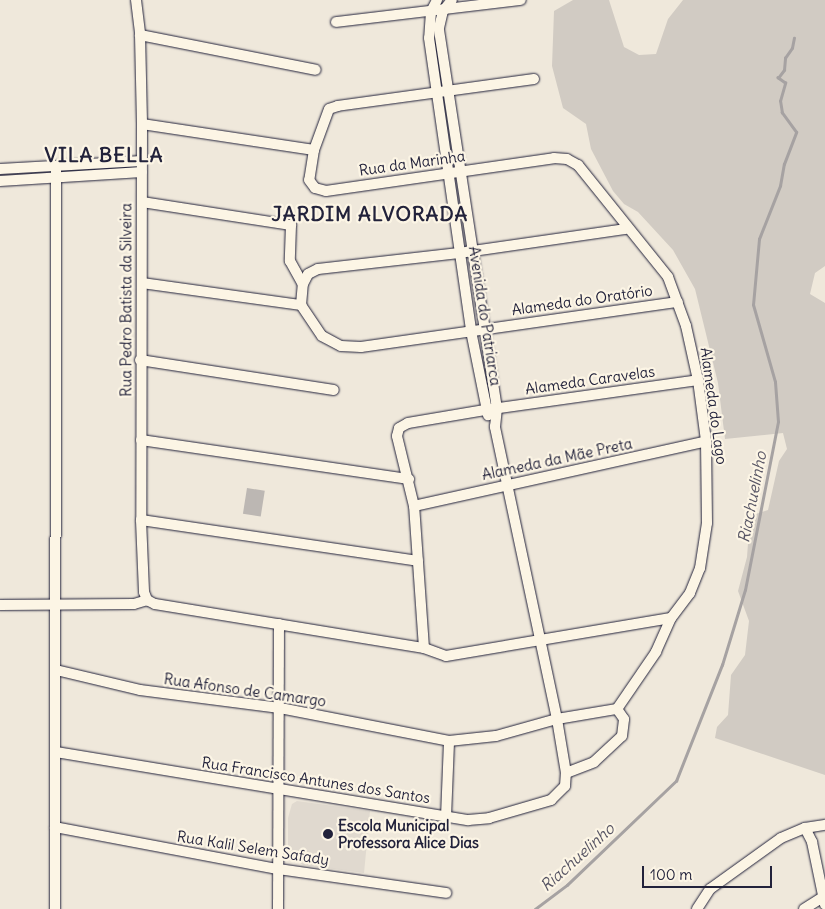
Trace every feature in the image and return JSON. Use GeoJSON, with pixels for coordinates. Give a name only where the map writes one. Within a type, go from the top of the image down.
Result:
{"type":"FeatureCollection","features":[{"type":"Feature","properties":{"kind":"street","name":"Rua Pedro Batista da Silveira"},"geometry":{"type":"LineString","coordinates":[[136,0],[140,35],[142,124],[141,520],[144,592],[147,600]]}},
{"type":"Feature","properties":{"kind":"street"},"geometry":{"type":"LineString","coordinates":[[437,0],[447,6]]}},
{"type":"Feature","properties":{"kind":"street","name":"Avenida do Patriarca"},"geometry":{"type":"LineString","coordinates":[[437,0],[431,12],[430,38],[442,91],[454,172],[472,251],[497,408],[495,427],[538,638],[557,719],[566,774],[564,786]]}},
{"type":"Feature","properties":{"kind":"street"},"geometry":{"type":"LineString","coordinates":[[336,22],[431,12],[447,6],[521,0]]}},
{"type":"Feature","properties":{"kind":"street","name":"Avenida do Patriarca"},"geometry":{"type":"LineString","coordinates":[[442,91],[439,28],[447,6]]}},
{"type":"Feature","properties":{"kind":"street"},"geometry":{"type":"LineString","coordinates":[[140,35],[316,70]]}},
{"type":"Feature","properties":{"kind":"street"},"geometry":{"type":"LineString","coordinates":[[142,124],[314,150],[329,110],[442,91],[534,79]]}},
{"type":"Feature","properties":{"kind":"street","name":"Rua da Marinha"},"geometry":{"type":"LineString","coordinates":[[314,150],[309,180],[315,188],[326,191],[554,158]]}},
{"type":"Feature","properties":{"kind":"street","name":"Alameda do Lago"},"geometry":{"type":"LineString","coordinates":[[554,158],[578,165],[626,229],[668,276],[678,302],[698,380],[706,441],[709,503],[700,568],[690,592],[671,618],[656,652],[618,709]]}},
{"type":"Feature","properties":{"kind":"street"},"geometry":{"type":"LineString","coordinates":[[0,169],[142,161]]}},
{"type":"Feature","properties":{"kind":"street"},"geometry":{"type":"LineString","coordinates":[[55,909],[56,166]]}},
{"type":"Feature","properties":{"kind":"street"},"geometry":{"type":"LineString","coordinates":[[0,181],[142,172]]}},
{"type":"Feature","properties":{"kind":"street","name":"Avenida do Patriarca"},"geometry":{"type":"LineString","coordinates":[[454,172],[459,253],[471,331],[485,410],[495,427]]}},
{"type":"Feature","properties":{"kind":"street"},"geometry":{"type":"LineString","coordinates":[[142,202],[292,225],[290,261],[303,284]]}},
{"type":"Feature","properties":{"kind":"street"},"geometry":{"type":"LineString","coordinates":[[142,283],[301,305],[303,284],[308,274],[318,269],[459,253],[626,229]]}},
{"type":"Feature","properties":{"kind":"street","name":"Alameda do Oratório"},"geometry":{"type":"LineString","coordinates":[[301,305],[322,336],[341,346],[361,347],[678,302]]}},
{"type":"Feature","properties":{"kind":"street"},"geometry":{"type":"LineString","coordinates":[[140,360],[334,390]]}},
{"type":"Feature","properties":{"kind":"street","name":"Alameda Caravelas"},"geometry":{"type":"LineString","coordinates":[[409,479],[397,436],[399,428],[408,423],[497,408],[698,380]]}},
{"type":"Feature","properties":{"kind":"street"},"geometry":{"type":"LineString","coordinates":[[141,440],[409,479],[414,506],[424,648]]}},
{"type":"Feature","properties":{"kind":"street","name":"Alameda da Mãe Preta"},"geometry":{"type":"LineString","coordinates":[[414,506],[706,441]]}},
{"type":"Feature","properties":{"kind":"street"},"geometry":{"type":"LineString","coordinates":[[141,520],[418,561]]}},
{"type":"Feature","properties":{"kind":"street"},"geometry":{"type":"LineString","coordinates":[[0,605],[134,604],[147,600],[156,604],[424,648],[446,656],[465,655],[538,638],[671,618]]}},
{"type":"Feature","properties":{"kind":"street"},"geometry":{"type":"LineString","coordinates":[[278,909],[280,624]]}},
{"type":"Feature","properties":{"kind":"street","name":"Rua Afonso de Camargo"},"geometry":{"type":"LineString","coordinates":[[56,670],[140,690],[280,708],[449,741]]}},
{"type":"Feature","properties":{"kind":"street"},"geometry":{"type":"LineString","coordinates":[[446,817],[449,741],[496,736],[557,719],[618,709],[624,720],[622,736],[594,762],[566,774]]}},
{"type":"Feature","properties":{"kind":"street","name":"Rua Francisco Antunes dos Santos"},"geometry":{"type":"LineString","coordinates":[[56,752],[446,817],[489,818],[550,800],[564,786]]}},
{"type":"Feature","properties":{"kind":"street"},"geometry":{"type":"LineString","coordinates":[[697,909],[716,885],[781,838],[805,828],[825,825]]}},
{"type":"Feature","properties":{"kind":"street","name":"Rua Kalil Selem Safady"},"geometry":{"type":"LineString","coordinates":[[55,827],[278,869],[446,893]]}},
{"type":"Feature","properties":{"kind":"street"},"geometry":{"type":"LineString","coordinates":[[804,909],[824,901],[812,842],[805,828]]}},
{"type":"Feature","properties":{"kind":"shaded area"},"geometry":{"type":"Polygon","coordinates":[[[573,0],[609,0],[624,47],[639,55],[656,54],[668,19],[683,0],[825,0],[825,266],[815,273],[810,294],[825,303],[825,775],[715,738],[717,727],[728,715],[731,675],[745,655],[749,621],[738,591],[747,557],[750,516],[768,510],[779,461],[787,449],[783,433],[725,439],[718,383],[695,289],[673,250],[638,212],[624,204],[613,191],[591,149],[586,124],[563,108],[552,66],[554,11],[573,0]]]}},
{"type":"Feature","properties":{"kind":"shaded area","name":"Escola Municipal Professora Alice Dias"},"geometry":{"type":"Polygon","coordinates":[[[297,801],[370,811],[364,873],[303,865],[292,858],[288,850],[288,818],[292,804],[297,801]]]}},
{"type":"Feature","properties":{"kind":"building"},"geometry":{"type":"Polygon","coordinates":[[[247,488],[265,491],[261,516],[243,514],[247,488]]]}},
{"type":"Feature","properties":{"kind":"waterway","name":"Riachuelinho"},"geometry":{"type":"LineString","coordinates":[[535,909],[567,885],[676,781],[722,665],[745,590],[778,422],[775,382],[753,305],[759,239],[780,186],[784,164],[796,132],[782,113],[780,101],[785,83],[778,78],[784,70],[785,58],[792,48],[794,38]]}},
{"type":"Feature","properties":{"kind":"place","name":"Escola Municipal Professora Alice Dias"},"geometry":{"type":"Point","coordinates":[328,834]}},
{"type":"Feature","properties":{"kind":"district","name":"VILA BELLA"},"geometry":{"type":"Point","coordinates":[104,154]}},
{"type":"Feature","properties":{"kind":"district","name":"JARDIM ALVORADA"},"geometry":{"type":"Point","coordinates":[370,213]}}]}
